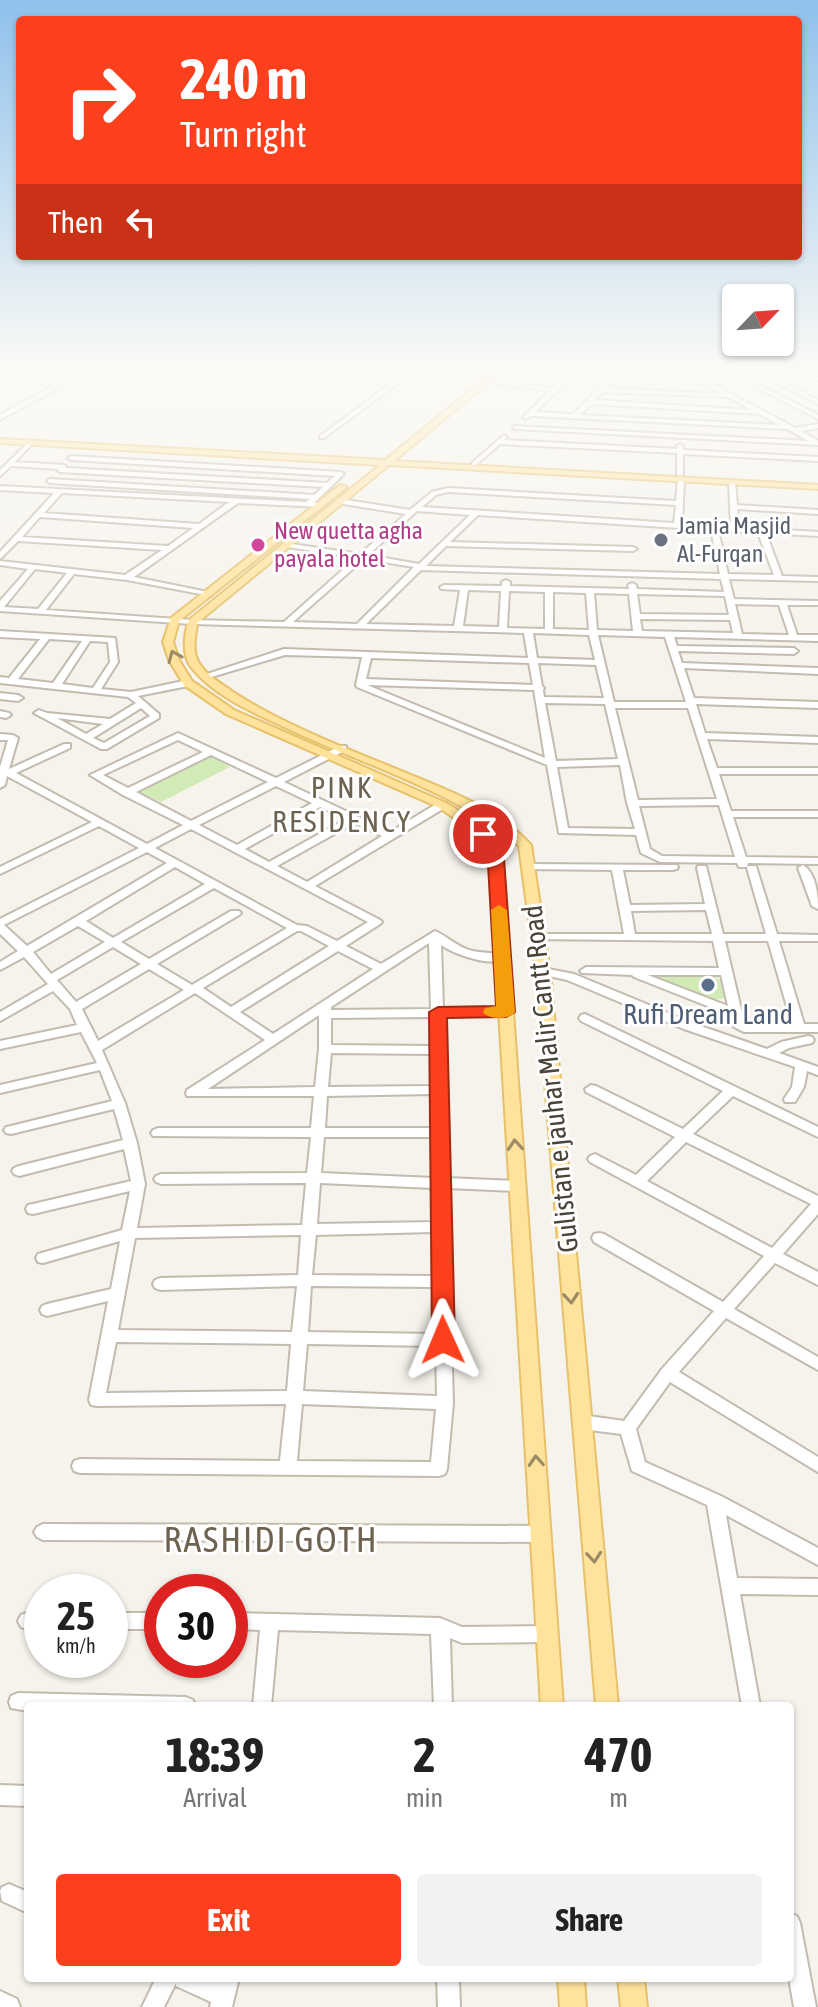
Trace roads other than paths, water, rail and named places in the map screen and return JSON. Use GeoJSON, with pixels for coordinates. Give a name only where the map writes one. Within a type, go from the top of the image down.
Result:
{"type":"FeatureCollection","features":[{"type":"Feature","properties":{"kind":"main road"},"geometry":{"type":"LineString","coordinates":[[375,461],[474,464],[732,482],[818,484]]}},
{"type":"Feature","properties":{"kind":"main road"},"geometry":{"type":"LineString","coordinates":[[377,461],[818,484]]}},
{"type":"Feature","properties":{"kind":"main road"},"geometry":{"type":"LineString","coordinates":[[205,676],[194,664],[190,651],[192,622],[288,545],[383,461]]}},
{"type":"Feature","properties":{"kind":"main road"},"geometry":{"type":"LineString","coordinates":[[174,620],[314,502],[383,461]]}},
{"type":"Feature","properties":{"kind":"main road","name":"Gulistan e jauhar Malir Cantt Road"},"geometry":{"type":"LineString","coordinates":[[174,620],[168,642],[174,660],[188,683],[230,712],[442,805],[470,823],[495,845],[552,1702]]}},
{"type":"Feature","properties":{"kind":"main road","name":"Gulistan e jauhar Malir Cantt Road"},"geometry":{"type":"LineString","coordinates":[[205,676],[246,706],[464,801],[502,825],[525,845],[543,972],[607,1702]]}},
{"type":"Feature","properties":{"kind":"main road"},"geometry":{"type":"LineString","coordinates":[[571,1982],[573,2007]]}},
{"type":"Feature","properties":{"kind":"main road"},"geometry":{"type":"LineString","coordinates":[[631,1982],[634,2007]]}},
{"type":"Feature","properties":{"kind":"street"},"geometry":{"type":"LineString","coordinates":[[42,490],[69,461]]}},
{"type":"Feature","properties":{"kind":"street"},"geometry":{"type":"LineString","coordinates":[[1,489],[314,502],[341,474],[118,461]]}},
{"type":"Feature","properties":{"kind":"street"},"geometry":{"type":"LineString","coordinates":[[188,498],[215,461]]}},
{"type":"Feature","properties":{"kind":"street"},"geometry":{"type":"LineString","coordinates":[[474,464],[478,461]]}},
{"type":"Feature","properties":{"kind":"street"},"geometry":{"type":"LineString","coordinates":[[678,525],[680,461]]}},
{"type":"Feature","properties":{"kind":"street"},"geometry":{"type":"LineString","coordinates":[[0,474],[6,465],[329,485]]}},
{"type":"Feature","properties":{"kind":"street"},"geometry":{"type":"LineString","coordinates":[[50,481],[195,490],[314,502]]}},
{"type":"Feature","properties":{"kind":"street"},"geometry":{"type":"LineString","coordinates":[[732,482],[735,529]]}},
{"type":"Feature","properties":{"kind":"street"},"geometry":{"type":"LineString","coordinates":[[61,490],[1,556],[33,567],[127,578],[208,594]]}},
{"type":"Feature","properties":{"kind":"street"},"geometry":{"type":"LineString","coordinates":[[286,624],[426,497],[448,490],[679,503]]}},
{"type":"Feature","properties":{"kind":"street"},"geometry":{"type":"LineString","coordinates":[[127,578],[236,501]]}},
{"type":"Feature","properties":{"kind":"street"},"geometry":{"type":"LineString","coordinates":[[340,501],[412,511],[815,534],[818,548]]}},
{"type":"Feature","properties":{"kind":"street"},"geometry":{"type":"LineString","coordinates":[[735,507],[818,512]]}},
{"type":"Feature","properties":{"kind":"street"},"geometry":{"type":"LineString","coordinates":[[781,510],[782,532]]}},
{"type":"Feature","properties":{"kind":"street"},"geometry":{"type":"LineString","coordinates":[[359,626],[476,513]]}},
{"type":"Feature","properties":{"kind":"street"},"geometry":{"type":"LineString","coordinates":[[39,515],[202,526]]}},
{"type":"Feature","properties":{"kind":"street"},"geometry":{"type":"LineString","coordinates":[[714,527],[738,636]]}},
{"type":"Feature","properties":{"kind":"street"},"geometry":{"type":"LineString","coordinates":[[761,530],[779,578]]}},
{"type":"Feature","properties":{"kind":"street"},"geometry":{"type":"LineString","coordinates":[[17,539],[170,548]]}},
{"type":"Feature","properties":{"kind":"street"},"geometry":{"type":"LineString","coordinates":[[442,544],[633,549]]}},
{"type":"Feature","properties":{"kind":"street"},"geometry":{"type":"LineString","coordinates":[[288,545],[419,567],[818,579]]}},
{"type":"Feature","properties":{"kind":"street"},"geometry":{"type":"LineString","coordinates":[[0,608],[33,567]]}},
{"type":"Feature","properties":{"kind":"street"},"geometry":{"type":"LineString","coordinates":[[503,631],[507,571]]}},
{"type":"Feature","properties":{"kind":"street"},"geometry":{"type":"LineString","coordinates":[[40,612],[72,572]]}},
{"type":"Feature","properties":{"kind":"street"},"geometry":{"type":"LineString","coordinates":[[631,574],[638,634]]}},
{"type":"Feature","properties":{"kind":"street"},"geometry":{"type":"LineString","coordinates":[[444,587],[689,593],[818,603]]}},
{"type":"Feature","properties":{"kind":"street"},"geometry":{"type":"LineString","coordinates":[[458,629],[464,587]]}},
{"type":"Feature","properties":{"kind":"street"},"geometry":{"type":"LineString","coordinates":[[549,589],[549,632]]}},
{"type":"Feature","properties":{"kind":"street"},"geometry":{"type":"LineString","coordinates":[[590,590],[593,633],[645,851],[660,859],[818,868]]}},
{"type":"Feature","properties":{"kind":"street"},"geometry":{"type":"LineString","coordinates":[[658,592],[664,616]]}},
{"type":"Feature","properties":{"kind":"street"},"geometry":{"type":"LineString","coordinates":[[689,593],[695,617]]}},
{"type":"Feature","properties":{"kind":"street"},"geometry":{"type":"LineString","coordinates":[[782,602],[794,638]]}},
{"type":"Feature","properties":{"kind":"street"},"geometry":{"type":"LineString","coordinates":[[0,608],[192,622],[818,638]]}},
{"type":"Feature","properties":{"kind":"street"},"geometry":{"type":"LineString","coordinates":[[4,636],[25,611]]}},
{"type":"Feature","properties":{"kind":"street"},"geometry":{"type":"LineString","coordinates":[[636,616],[734,618]]}},
{"type":"Feature","properties":{"kind":"street"},"geometry":{"type":"LineString","coordinates":[[528,631],[563,831],[639,832]]}},
{"type":"Feature","properties":{"kind":"street"},"geometry":{"type":"LineString","coordinates":[[669,635],[727,814],[773,938],[799,1028]]}},
{"type":"Feature","properties":{"kind":"street"},"geometry":{"type":"LineString","coordinates":[[4,636],[112,640],[114,662],[95,691]]}},
{"type":"Feature","properties":{"kind":"street"},"geometry":{"type":"LineString","coordinates":[[11,682],[47,636]]}},
{"type":"Feature","properties":{"kind":"street"},"geometry":{"type":"LineString","coordinates":[[56,686],[87,639]]}},
{"type":"Feature","properties":{"kind":"street"},"geometry":{"type":"LineString","coordinates":[[673,648],[794,651]]}},
{"type":"Feature","properties":{"kind":"street"},"geometry":{"type":"LineString","coordinates":[[205,676],[284,652],[600,663]]}},
{"type":"Feature","properties":{"kind":"street"},"geometry":{"type":"LineString","coordinates":[[367,655],[360,685],[552,764],[623,762]]}},
{"type":"Feature","properties":{"kind":"street"},"geometry":{"type":"LineString","coordinates":[[679,665],[818,671]]}},
{"type":"Feature","properties":{"kind":"street"},"geometry":{"type":"LineString","coordinates":[[0,680],[131,695],[188,683]]}},
{"type":"Feature","properties":{"kind":"street"},"geometry":{"type":"LineString","coordinates":[[361,682],[540,688]]}},
{"type":"Feature","properties":{"kind":"street"},"geometry":{"type":"LineString","coordinates":[[112,722],[39,713],[104,747],[156,716],[131,695]]}},
{"type":"Feature","properties":{"kind":"street"},"geometry":{"type":"LineString","coordinates":[[0,696],[18,698]]}},
{"type":"Feature","properties":{"kind":"street"},"geometry":{"type":"LineString","coordinates":[[542,700],[818,705]]}},
{"type":"Feature","properties":{"kind":"street"},"geometry":{"type":"LineString","coordinates":[[86,738],[141,704]]}},
{"type":"Feature","properties":{"kind":"street"},"geometry":{"type":"LineString","coordinates":[[231,1012],[376,922],[95,775],[178,736],[390,836]]}},
{"type":"Feature","properties":{"kind":"street"},"geometry":{"type":"LineString","coordinates":[[702,736],[818,740]]}},
{"type":"Feature","properties":{"kind":"street"},"geometry":{"type":"LineString","coordinates":[[0,737],[13,738],[3,772]]}},
{"type":"Feature","properties":{"kind":"street"},"geometry":{"type":"LineString","coordinates":[[3,772],[67,746]]}},
{"type":"Feature","properties":{"kind":"street"},"geometry":{"type":"LineString","coordinates":[[343,748],[0,926],[75,1008],[104,1065],[130,1143],[138,1184],[96,1397],[100,1401],[295,1397],[445,1403]]}},
{"type":"Feature","properties":{"kind":"street"},"geometry":{"type":"LineString","coordinates":[[127,793],[212,751]]}},
{"type":"Feature","properties":{"kind":"street"},"geometry":{"type":"LineString","coordinates":[[713,771],[818,771]]}},
{"type":"Feature","properties":{"kind":"street"},"geometry":{"type":"LineString","coordinates":[[3,772],[295,928],[303,928],[381,969]]}},
{"type":"Feature","properties":{"kind":"street"},"geometry":{"type":"LineString","coordinates":[[632,803],[723,802]]}},
{"type":"Feature","properties":{"kind":"street"},"geometry":{"type":"LineString","coordinates":[[237,849],[320,803]]}},
{"type":"Feature","properties":{"kind":"street"},"geometry":{"type":"LineString","coordinates":[[307,886],[442,805]]}},
{"type":"Feature","properties":{"kind":"street"},"geometry":{"type":"LineString","coordinates":[[727,814],[818,814]]}},
{"type":"Feature","properties":{"kind":"street"},"geometry":{"type":"LineString","coordinates":[[270,866],[353,819]]}},
{"type":"Feature","properties":{"kind":"street"},"geometry":{"type":"LineString","coordinates":[[0,871],[100,822]]}},
{"type":"Feature","properties":{"kind":"street"},"geometry":{"type":"LineString","coordinates":[[528,867],[702,868],[818,861]]}},
{"type":"Feature","properties":{"kind":"street"},"geometry":{"type":"LineString","coordinates":[[0,967],[175,863]]}},
{"type":"Feature","properties":{"kind":"street"},"geometry":{"type":"LineString","coordinates":[[617,867],[630,937]]}},
{"type":"Feature","properties":{"kind":"street"},"geometry":{"type":"LineString","coordinates":[[702,868],[732,1012],[741,1027],[818,1028]]}},
{"type":"Feature","properties":{"kind":"street"},"geometry":{"type":"LineString","coordinates":[[803,868],[818,906]]}},
{"type":"Feature","properties":{"kind":"street"},"geometry":{"type":"LineString","coordinates":[[0,1017],[53,981],[213,884]]}},
{"type":"Feature","properties":{"kind":"street"},"geometry":{"type":"LineString","coordinates":[[624,908],[710,907]]}},
{"type":"Feature","properties":{"kind":"street"},"geometry":{"type":"LineString","coordinates":[[75,1008],[235,913]]}},
{"type":"Feature","properties":{"kind":"street"},"geometry":{"type":"LineString","coordinates":[[78,921],[272,1039]]}},
{"type":"Feature","properties":{"kind":"street"},"geometry":{"type":"LineString","coordinates":[[96,1048],[295,928]]}},
{"type":"Feature","properties":{"kind":"street"},"geometry":{"type":"LineString","coordinates":[[435,934],[445,945],[461,953],[502,958]]}},
{"type":"Feature","properties":{"kind":"street"},"geometry":{"type":"LineString","coordinates":[[435,934],[325,1010],[272,1039],[192,1093],[439,1090]]}},
{"type":"Feature","properties":{"kind":"street"},"geometry":{"type":"LineString","coordinates":[[80,1466],[439,1469],[445,1403],[435,934]]}},
{"type":"Feature","properties":{"kind":"street"},"geometry":{"type":"LineString","coordinates":[[536,937],[818,938]]}},
{"type":"Feature","properties":{"kind":"street"},"geometry":{"type":"LineString","coordinates":[[586,971],[724,972]]}},
{"type":"Feature","properties":{"kind":"street"},"geometry":{"type":"LineString","coordinates":[[543,972],[570,977],[688,1026],[818,1071]]}},
{"type":"Feature","properties":{"kind":"street"},"geometry":{"type":"LineString","coordinates":[[629,972],[732,1012]]}},
{"type":"Feature","properties":{"kind":"street"},"geometry":{"type":"LineString","coordinates":[[325,1010],[506,1012]]}},
{"type":"Feature","properties":{"kind":"street"},"geometry":{"type":"LineString","coordinates":[[288,1467],[325,1049],[325,1010]]}},
{"type":"Feature","properties":{"kind":"street"},"geometry":{"type":"LineString","coordinates":[[585,1018],[818,1132]]}},
{"type":"Feature","properties":{"kind":"street"},"geometry":{"type":"LineString","coordinates":[[0,1045],[85,1027]]}},
{"type":"Feature","properties":{"kind":"street"},"geometry":{"type":"LineString","coordinates":[[770,1053],[785,1045],[808,1040]]}},
{"type":"Feature","properties":{"kind":"street"},"geometry":{"type":"LineString","coordinates":[[325,1049],[439,1050]]}},
{"type":"Feature","properties":{"kind":"street"},"geometry":{"type":"LineString","coordinates":[[0,1089],[104,1065]]}},
{"type":"Feature","properties":{"kind":"street"},"geometry":{"type":"LineString","coordinates":[[790,1099],[798,1087],[801,1066]]}},
{"type":"Feature","properties":{"kind":"street"},"geometry":{"type":"LineString","coordinates":[[591,1089],[818,1204],[668,1373],[628,1428]]}},
{"type":"Feature","properties":{"kind":"street"},"geometry":{"type":"LineString","coordinates":[[638,1181],[731,1090]]}},
{"type":"Feature","properties":{"kind":"street"},"geometry":{"type":"LineString","coordinates":[[11,1130],[119,1103]]}},
{"type":"Feature","properties":{"kind":"street"},"geometry":{"type":"LineString","coordinates":[[158,1133],[440,1132]]}},
{"type":"Feature","properties":{"kind":"street"},"geometry":{"type":"LineString","coordinates":[[19,1171],[130,1143]]}},
{"type":"Feature","properties":{"kind":"street"},"geometry":{"type":"LineString","coordinates":[[595,1159],[818,1279]]}},
{"type":"Feature","properties":{"kind":"street"},"geometry":{"type":"LineString","coordinates":[[161,1179],[314,1178],[518,1186]]}},
{"type":"Feature","properties":{"kind":"street"},"geometry":{"type":"LineString","coordinates":[[33,1209],[138,1184]]}},
{"type":"Feature","properties":{"kind":"street"},"geometry":{"type":"LineString","coordinates":[[43,1258],[129,1233],[442,1227]]}},
{"type":"Feature","properties":{"kind":"street"},"geometry":{"type":"LineString","coordinates":[[599,1238],[818,1364]]}},
{"type":"Feature","properties":{"kind":"street"},"geometry":{"type":"LineString","coordinates":[[160,1284],[305,1280],[443,1282]]}},
{"type":"Feature","properties":{"kind":"street"},"geometry":{"type":"LineString","coordinates":[[47,1310],[117,1293]]}},
{"type":"Feature","properties":{"kind":"street"},"geometry":{"type":"LineString","coordinates":[[109,1336],[443,1340]]}},
{"type":"Feature","properties":{"kind":"street"},"geometry":{"type":"LineString","coordinates":[[668,1373],[818,1465]]}},
{"type":"Feature","properties":{"kind":"street"},"geometry":{"type":"LineString","coordinates":[[582,1422],[628,1428]]}},
{"type":"Feature","properties":{"kind":"street"},"geometry":{"type":"LineString","coordinates":[[628,1428],[638,1466],[715,1501],[818,1557]]}},
{"type":"Feature","properties":{"kind":"street"},"geometry":{"type":"LineString","coordinates":[[715,1501],[750,1702]]}},
{"type":"Feature","properties":{"kind":"street"},"geometry":{"type":"LineString","coordinates":[[43,1532],[541,1534]]}},
{"type":"Feature","properties":{"kind":"street"},"geometry":{"type":"LineString","coordinates":[[730,1586],[818,1587]]}},
{"type":"Feature","properties":{"kind":"street"},"geometry":{"type":"LineString","coordinates":[[248,1621],[440,1626],[462,1635],[548,1634]]}},
{"type":"Feature","properties":{"kind":"street"},"geometry":{"type":"LineString","coordinates":[[262,1702],[270,1621]]}},
{"type":"Feature","properties":{"kind":"street"},"geometry":{"type":"LineString","coordinates":[[440,1626],[443,1702]]}},
{"type":"Feature","properties":{"kind":"street"},"geometry":{"type":"LineString","coordinates":[[18,1702],[24,1702]]}},
{"type":"Feature","properties":{"kind":"street"},"geometry":{"type":"LineString","coordinates":[[0,1795],[24,1796]]}},
{"type":"Feature","properties":{"kind":"street"},"geometry":{"type":"LineString","coordinates":[[24,1895],[9,1894],[24,1901]]}},
{"type":"Feature","properties":{"kind":"street"},"geometry":{"type":"LineString","coordinates":[[794,1945],[805,2007]]}},
{"type":"Feature","properties":{"kind":"street"},"geometry":{"type":"LineString","coordinates":[[153,2007],[165,1982]]}},
{"type":"Feature","properties":{"kind":"street"},"geometry":{"type":"LineString","coordinates":[[194,1982],[225,1994]]}},
{"type":"Feature","properties":{"kind":"street"},"geometry":{"type":"LineString","coordinates":[[448,1982],[449,2007]]}},
{"type":"Feature","properties":{"kind":"street"},"geometry":{"type":"LineString","coordinates":[[0,2002],[9,2007]]}},
{"type":"Feature","properties":{"kind":"place","name":"Jamia Masjid Al-Furqan"},"geometry":{"type":"Point","coordinates":[661,540]}},
{"type":"Feature","properties":{"kind":"place","name":"New quetta agha payala hotel"},"geometry":{"type":"Point","coordinates":[258,545]}},
{"type":"Feature","properties":{"kind":"place","name":"Rufi Dream Land"},"geometry":{"type":"Point","coordinates":[708,985]}},
{"type":"Feature","properties":{"kind":"district","name":"PINK RESIDENCY"},"geometry":{"type":"Point","coordinates":[342,805]}},
{"type":"Feature","properties":{"kind":"district","name":"RASHIDI GOTH"},"geometry":{"type":"Point","coordinates":[271,1539]}}]}
